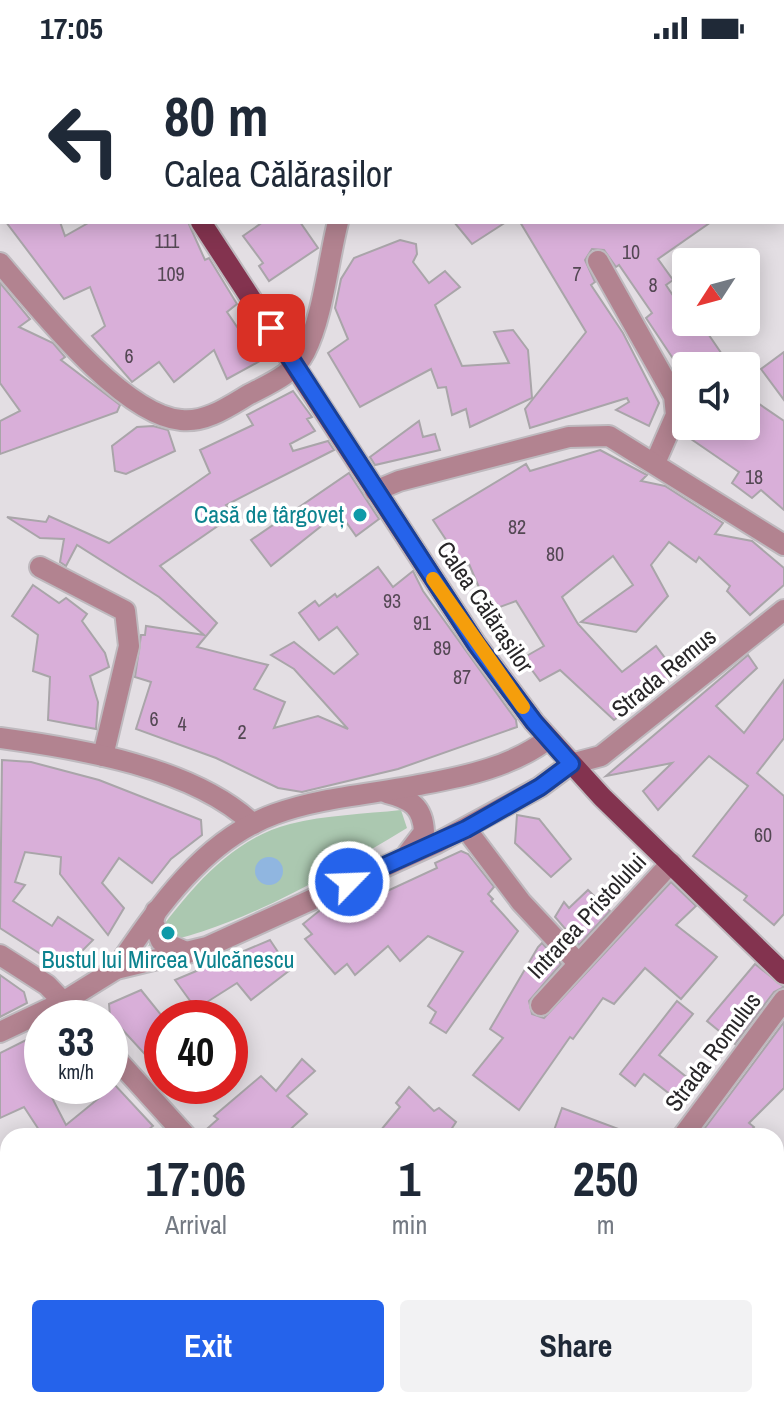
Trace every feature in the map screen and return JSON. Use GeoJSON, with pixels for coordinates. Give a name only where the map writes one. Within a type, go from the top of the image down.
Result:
{"type":"FeatureCollection","features":[{"type":"Feature","properties":{"kind":"main road","name":"Calea Călărașilor"},"geometry":{"type":"LineString","coordinates":[[202,224],[476,644],[548,739],[784,974]]}},
{"type":"Feature","properties":{"kind":"street"},"geometry":{"type":"LineString","coordinates":[[0,263],[79,351],[126,394],[155,413],[181,420],[204,418],[295,367],[311,336],[338,224]]}},
{"type":"Feature","properties":{"kind":"street"},"geometry":{"type":"LineString","coordinates":[[598,261],[674,396],[676,415],[655,463]]}},
{"type":"Feature","properties":{"kind":"street"},"geometry":{"type":"LineString","coordinates":[[375,491],[486,458],[591,435],[609,436],[784,545]]}},
{"type":"Feature","properties":{"kind":"street"},"geometry":{"type":"LineString","coordinates":[[40,567],[125,611],[129,646],[103,756]]}},
{"type":"Feature","properties":{"kind":"street","name":"Strada Remus"},"geometry":{"type":"LineString","coordinates":[[116,969],[188,953],[466,829],[540,787],[571,764],[601,756],[784,610]]}},
{"type":"Feature","properties":{"kind":"street"},"geometry":{"type":"LineString","coordinates":[[0,738],[103,756],[206,790],[253,824]]}},
{"type":"Feature","properties":{"kind":"street"},"geometry":{"type":"LineString","coordinates":[[66,1000],[116,969],[156,911],[198,865],[253,824],[295,809],[384,792],[509,762],[548,739]]}},
{"type":"Feature","properties":{"kind":"street"},"geometry":{"type":"LineString","coordinates":[[384,792],[413,802],[423,816],[424,832],[419,844],[402,858]]}},
{"type":"Feature","properties":{"kind":"street"},"geometry":{"type":"LineString","coordinates":[[466,829],[521,902],[578,963]]}},
{"type":"Feature","properties":{"kind":"street","name":"Intrarea Pristolului"},"geometry":{"type":"LineString","coordinates":[[541,1005],[671,863]]}},
{"type":"Feature","properties":{"kind":"street"},"geometry":{"type":"LineString","coordinates":[[156,911],[153,922],[161,941],[188,953]]}},
{"type":"Feature","properties":{"kind":"street"},"geometry":{"type":"LineString","coordinates":[[0,955],[36,976],[61,1000]]}},
{"type":"Feature","properties":{"kind":"street","name":"Strada Romulus"},"geometry":{"type":"LineString","coordinates":[[689,1128],[784,1000]]}},
{"type":"Feature","properties":{"kind":"street"},"geometry":{"type":"LineString","coordinates":[[0,1032],[24,1021]]}},
{"type":"Feature","properties":{"kind":"street"},"geometry":{"type":"LineString","coordinates":[[128,1072],[179,1128]]}},
{"type":"Feature","properties":{"kind":"green space"},"geometry":{"type":"Polygon","coordinates":[[[401,810],[407,828],[314,882],[217,926],[148,946],[209,872],[246,843],[267,832],[303,821],[401,810]]]}},
{"type":"Feature","properties":{"kind":"water"},"geometry":{"type":"Polygon","coordinates":[[[269,857],[279,861],[283,871],[279,881],[269,885],[259,881],[255,871],[259,861],[269,857]]]}},
{"type":"Feature","properties":{"kind":"building"},"geometry":{"type":"Polygon","coordinates":[[[8,224],[61,224],[65,236],[86,224],[189,224],[205,260],[209,258],[237,304],[227,312],[260,361],[227,379],[214,350],[174,382],[159,362],[132,382],[92,336],[105,326],[90,287],[64,299],[8,224]]]}},
{"type":"Feature","properties":{"kind":"building"},"geometry":{"type":"Polygon","coordinates":[[[260,224],[301,224],[318,248],[269,281],[259,266],[263,263],[243,236],[260,224]]]}},
{"type":"Feature","properties":{"kind":"building"},"geometry":{"type":"Polygon","coordinates":[[[456,224],[503,224],[472,244],[456,224]]]}},
{"type":"Feature","properties":{"kind":"building"},"geometry":{"type":"Polygon","coordinates":[[[521,224],[708,224],[658,259],[672,279],[666,285],[672,294],[672,336],[710,336],[720,352],[672,352],[672,357],[646,318],[652,313],[619,265],[616,267],[604,250],[592,249],[585,260],[595,282],[591,285],[623,333],[659,403],[649,426],[616,410],[629,402],[627,398],[530,428],[525,409],[586,332],[521,224]]]}},
{"type":"Feature","properties":{"kind":"building"},"geometry":{"type":"Polygon","coordinates":[[[400,240],[416,244],[417,254],[413,262],[429,283],[445,271],[460,287],[435,305],[462,366],[509,363],[494,332],[513,330],[528,350],[532,398],[470,427],[466,409],[452,415],[446,387],[438,388],[431,369],[360,407],[328,353],[348,339],[335,308],[341,279],[354,258],[400,240]]]}},
{"type":"Feature","properties":{"kind":"building"},"geometry":{"type":"Polygon","coordinates":[[[0,283],[30,319],[19,327],[53,343],[65,357],[61,360],[120,405],[117,412],[0,454],[0,421],[20,411],[0,383],[0,283]]]}},
{"type":"Feature","properties":{"kind":"building"},"geometry":{"type":"Polygon","coordinates":[[[784,352],[784,400],[761,369],[784,352]]]}},
{"type":"Feature","properties":{"kind":"building"},"geometry":{"type":"Polygon","coordinates":[[[293,391],[312,417],[307,419],[315,431],[290,444],[293,451],[328,441],[334,450],[226,505],[231,512],[223,518],[225,521],[160,566],[217,623],[197,647],[268,665],[254,689],[285,702],[274,728],[318,716],[348,729],[294,669],[271,655],[294,642],[334,674],[358,654],[337,627],[319,640],[299,613],[315,601],[319,606],[335,594],[337,597],[378,567],[393,587],[413,571],[423,591],[516,720],[517,727],[398,769],[302,792],[278,788],[216,758],[136,729],[151,682],[135,677],[141,635],[145,635],[146,626],[204,635],[159,597],[77,545],[66,566],[60,562],[64,539],[40,538],[7,517],[46,522],[49,516],[109,543],[210,473],[200,450],[253,425],[247,415],[293,391]]]}},
{"type":"Feature","properties":{"kind":"building"},"geometry":{"type":"Polygon","coordinates":[[[760,405],[784,421],[784,510],[761,490],[752,498],[732,483],[739,472],[692,440],[760,440],[760,405]]]}},
{"type":"Feature","properties":{"kind":"building"},"geometry":{"type":"Polygon","coordinates":[[[419,421],[423,437],[435,434],[440,450],[375,465],[370,457],[419,421]]]}},
{"type":"Feature","properties":{"kind":"building"},"geometry":{"type":"Polygon","coordinates":[[[153,426],[168,430],[175,451],[126,474],[115,471],[112,446],[137,427],[153,426]]]}},
{"type":"Feature","properties":{"kind":"building"},"geometry":{"type":"Polygon","coordinates":[[[600,450],[647,475],[641,481],[665,486],[723,523],[715,534],[752,541],[784,568],[784,585],[750,615],[727,591],[730,586],[699,557],[696,562],[669,542],[651,565],[668,596],[636,632],[581,622],[633,585],[613,556],[562,597],[578,624],[622,672],[656,646],[677,674],[614,720],[560,670],[540,681],[523,658],[544,646],[516,601],[489,611],[469,564],[464,567],[433,520],[526,464],[530,471],[600,450]]]}},
{"type":"Feature","properties":{"kind":"building"},"geometry":{"type":"Polygon","coordinates":[[[349,473],[379,519],[356,536],[339,512],[271,566],[251,540],[349,473]]]}},
{"type":"Feature","properties":{"kind":"building"},"geometry":{"type":"Polygon","coordinates":[[[33,585],[59,603],[66,598],[87,614],[82,621],[105,653],[109,667],[90,676],[98,702],[96,729],[48,720],[50,677],[33,671],[38,635],[12,616],[33,585]]]}},
{"type":"Feature","properties":{"kind":"building"},"geometry":{"type":"Polygon","coordinates":[[[748,655],[757,668],[716,706],[744,733],[784,680],[784,738],[757,773],[784,796],[784,914],[774,925],[744,900],[747,896],[693,856],[748,786],[709,756],[658,810],[643,791],[672,763],[606,776],[748,655]]]}},
{"type":"Feature","properties":{"kind":"building"},"geometry":{"type":"Polygon","coordinates":[[[2,760],[31,762],[99,780],[201,820],[202,835],[171,859],[152,883],[119,858],[102,883],[124,908],[108,935],[60,874],[61,857],[25,852],[15,882],[25,885],[13,901],[52,926],[58,917],[93,940],[70,963],[43,964],[42,955],[0,928],[2,760]]]}},
{"type":"Feature","properties":{"kind":"building"},"geometry":{"type":"Polygon","coordinates":[[[517,815],[539,819],[571,859],[551,877],[515,843],[517,815]]]}},
{"type":"Feature","properties":{"kind":"building"},"geometry":{"type":"Polygon","coordinates":[[[461,851],[468,854],[494,887],[488,894],[493,899],[491,901],[518,931],[446,1033],[430,1023],[436,1012],[428,1006],[463,952],[428,936],[400,961],[388,946],[355,975],[347,964],[335,974],[305,939],[312,934],[303,924],[319,911],[376,885],[383,893],[437,868],[435,863],[461,851]]]}},
{"type":"Feature","properties":{"kind":"building"},"geometry":{"type":"Polygon","coordinates":[[[671,882],[696,906],[676,925],[717,957],[681,999],[645,968],[614,1004],[603,998],[573,1039],[570,1037],[519,1110],[473,1075],[503,1038],[490,1029],[542,943],[561,964],[529,1001],[532,1014],[544,1018],[671,882]]]}},
{"type":"Feature","properties":{"kind":"building"},"geometry":{"type":"Polygon","coordinates":[[[588,890],[610,911],[579,945],[555,917],[564,902],[569,908],[588,890]]]}},
{"type":"Feature","properties":{"kind":"building"},"geometry":{"type":"Polygon","coordinates":[[[270,940],[290,970],[251,1000],[237,983],[210,1000],[189,1000],[175,980],[270,940]]]}},
{"type":"Feature","properties":{"kind":"building"},"geometry":{"type":"Polygon","coordinates":[[[755,964],[784,987],[774,992],[735,1044],[707,1021],[755,964]]]}},
{"type":"Feature","properties":{"kind":"building"},"geometry":{"type":"Polygon","coordinates":[[[0,975],[24,992],[26,1000],[24,1005],[0,1017],[0,975]]]}},
{"type":"Feature","properties":{"kind":"building"},"geometry":{"type":"Polygon","coordinates":[[[141,990],[149,1000],[144,1000],[144,1053],[128,1036],[128,1000],[118,1000],[141,990]]]}},
{"type":"Feature","properties":{"kind":"building"},"geometry":{"type":"Polygon","coordinates":[[[677,1001],[693,1014],[659,1055],[694,1083],[680,1102],[644,1074],[635,1086],[620,1074],[677,1001]]]}},
{"type":"Feature","properties":{"kind":"building"},"geometry":{"type":"Polygon","coordinates":[[[784,1022],[784,1088],[749,1123],[753,1128],[705,1128],[784,1022]]]}},
{"type":"Feature","properties":{"kind":"building"},"geometry":{"type":"Polygon","coordinates":[[[24,1041],[24,1104],[55,1104],[66,1125],[92,1104],[128,1104],[128,1099],[153,1126],[38,1128],[24,1107],[0,1118],[0,1053],[24,1041]]]}},
{"type":"Feature","properties":{"kind":"building"},"geometry":{"type":"Polygon","coordinates":[[[302,1059],[315,1071],[287,1096],[307,1114],[292,1128],[208,1128],[218,1119],[214,1116],[228,1104],[248,1104],[248,1087],[261,1076],[276,1091],[302,1059]]]}},
{"type":"Feature","properties":{"kind":"building"},"geometry":{"type":"Polygon","coordinates":[[[409,1087],[434,1111],[439,1108],[456,1122],[452,1128],[383,1128],[400,1107],[396,1103],[409,1087]]]}},
{"type":"Feature","properties":{"kind":"building"},"geometry":{"type":"Polygon","coordinates":[[[562,1108],[616,1128],[555,1128],[562,1108]]]}},
{"type":"Feature","properties":{"kind":"slow traffic"},"geometry":{"type":"LineString","coordinates":[[433,579],[523,707]]}},
{"type":"Feature","properties":{"kind":"place","name":"Casă de târgoveț"},"geometry":{"type":"Point","coordinates":[360,515]}},
{"type":"Feature","properties":{"kind":"place","name":"Bustul lui Mircea Vulcănescu"},"geometry":{"type":"Point","coordinates":[168,933]}},
{"type":"Feature","properties":{"kind":"route"},"geometry":{"type":"LineString","coordinates":[[271,328],[476,644],[534,722],[571,764],[540,787],[466,829],[349,882]]}}]}
